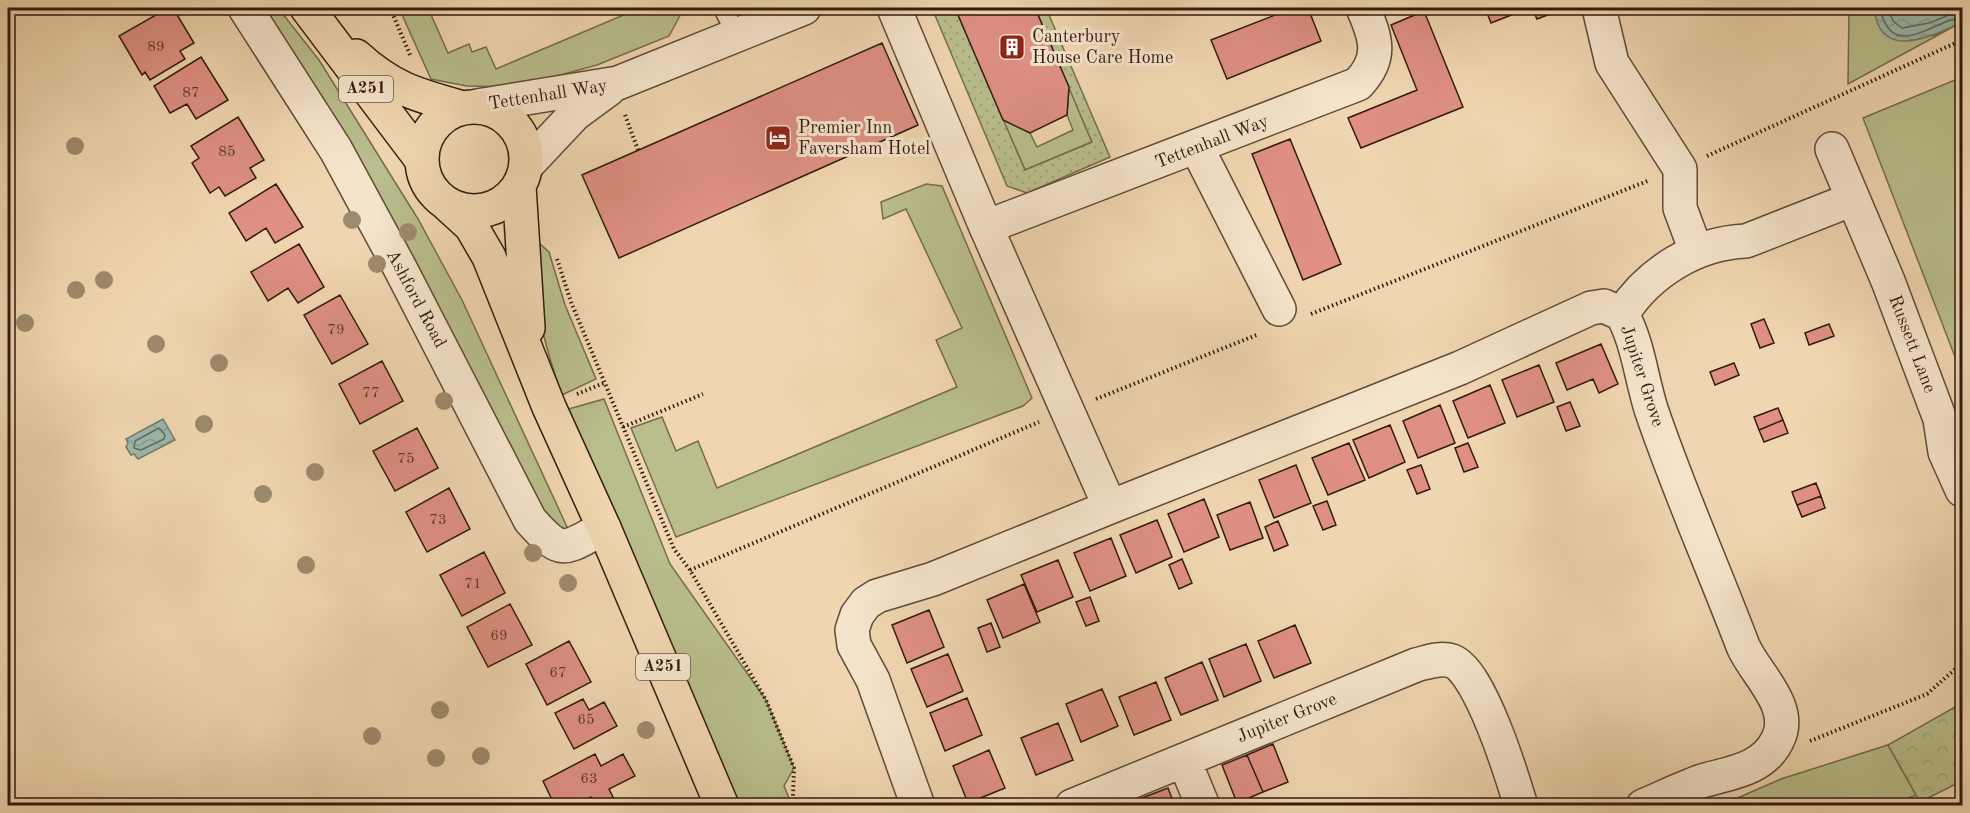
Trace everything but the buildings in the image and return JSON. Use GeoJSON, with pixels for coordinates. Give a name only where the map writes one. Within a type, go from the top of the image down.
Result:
{"type":"FeatureCollection","features":[{"type":"Feature","properties":{"kind":"main road","name":"A251"},"geometry":{"type":"LineString","coordinates":[[310,12],[388,83],[409,93],[470,107]]}},
{"type":"Feature","properties":{"kind":"main road","name":"A251"},"geometry":{"type":"LineString","coordinates":[[310,12],[421,159]]}},
{"type":"Feature","properties":{"kind":"main road"},"geometry":{"type":"LineString","coordinates":[[470,107],[494,110],[509,119],[519,132],[526,148],[523,176],[509,198],[495,207],[479,211],[463,210],[448,204],[434,193],[425,177],[421,159],[424,142],[433,126],[446,114],[470,107]]}},
{"type":"Feature","properties":{"kind":"main road","name":"A251"},"geometry":{"type":"LineString","coordinates":[[523,176],[529,355]]}},
{"type":"Feature","properties":{"kind":"main road","name":"A251"},"geometry":{"type":"LineString","coordinates":[[448,204],[471,225],[489,257],[549,407],[604,528],[722,806]]}},
{"type":"Feature","properties":{"kind":"street","name":"Ashford Road"},"geometry":{"type":"LineString","coordinates":[[245,8],[336,150],[400,268],[530,520],[550,543],[565,546],[604,528]]}},
{"type":"Feature","properties":{"kind":"street","name":"Tettenhall Way"},"geometry":{"type":"LineString","coordinates":[[523,176],[574,114],[621,97],[730,22],[804,8]]}},
{"type":"Feature","properties":{"kind":"street"},"geometry":{"type":"LineString","coordinates":[[894,8],[986,227],[1110,507]]}},
{"type":"Feature","properties":{"kind":"street","name":"Tettenhall Way"},"geometry":{"type":"LineString","coordinates":[[986,227],[1197,148],[1358,84],[1370,72],[1375,59],[1375,46],[1363,8]]}},
{"type":"Feature","properties":{"kind":"street"},"geometry":{"type":"LineString","coordinates":[[1599,8],[1612,63],[1680,169],[1680,208],[1696,251]]}},
{"type":"Feature","properties":{"kind":"street","name":"Tettenhall Way"},"geometry":{"type":"LineString","coordinates":[[470,107],[621,97]]}},
{"type":"Feature","properties":{"kind":"street"},"geometry":{"type":"LineString","coordinates":[[1197,148],[1283,319]]}},
{"type":"Feature","properties":{"kind":"street","name":"Russett Lane"},"geometry":{"type":"LineString","coordinates":[[1832,149],[1888,280],[1939,414],[1945,452],[1962,490]]}},
{"type":"Feature","properties":{"kind":"street"},"geometry":{"type":"LineString","coordinates":[[1622,314],[1650,281],[1696,251],[1732,241],[1746,241],[1853,199]]}},
{"type":"Feature","properties":{"kind":"street","name":"Jupiter Grove"},"geometry":{"type":"LineString","coordinates":[[918,806],[873,680],[854,645],[852,630],[857,615],[866,603],[877,596],[933,579],[1460,368],[1591,309],[1604,306],[1622,314],[1635,344],[1651,409],[1749,661],[1778,704],[1782,724],[1774,746]]}},
{"type":"Feature","properties":{"kind":"street","name":"Jupiter Grove"},"geometry":{"type":"LineString","coordinates":[[1072,806],[1416,665],[1443,660],[1460,666],[1474,682],[1509,767],[1521,806]]}},
{"type":"Feature","properties":{"kind":"street"},"geometry":{"type":"LineString","coordinates":[[1643,806],[1701,781],[1738,773],[1765,757],[1774,746]]}},
{"type":"Feature","properties":{"kind":"street"},"geometry":{"type":"LineString","coordinates":[[1184,760],[1203,806]]}},
{"type":"Feature","properties":{"kind":"path"},"geometry":{"type":"LineString","coordinates":[[390,8],[413,59]]}},
{"type":"Feature","properties":{"kind":"path"},"geometry":{"type":"LineString","coordinates":[[690,570],[1283,319],[1680,169],[1962,39]]}},
{"type":"Feature","properties":{"kind":"path"},"geometry":{"type":"LineString","coordinates":[[621,97],[638,150]]}},
{"type":"Feature","properties":{"kind":"path"},"geometry":{"type":"LineString","coordinates":[[556,257],[571,302],[674,549],[690,570],[766,700],[794,768],[793,795],[798,806]]}},
{"type":"Feature","properties":{"kind":"path"},"geometry":{"type":"LineString","coordinates":[[569,397],[604,383]]}},
{"type":"Feature","properties":{"kind":"path"},"geometry":{"type":"LineString","coordinates":[[623,427],[703,394]]}},
{"type":"Feature","properties":{"kind":"path"},"geometry":{"type":"LineString","coordinates":[[1774,746],[1798,745],[1927,694],[1962,663]]}},
{"type":"Feature","properties":{"kind":"green space"},"geometry":{"type":"Polygon","coordinates":[[[256,8],[278,8],[319,60],[418,219],[462,300],[568,529],[549,531],[256,8]]]}},
{"type":"Feature","properties":{"kind":"green space"},"geometry":{"type":"Polygon","coordinates":[[[399,8],[428,8],[448,53],[469,44],[472,52],[486,47],[496,69],[640,8],[682,8],[683,10],[669,36],[597,65],[509,87],[467,86],[431,79],[399,8]]]}},
{"type":"Feature","properties":{"kind":"green space"},"geometry":{"type":"Polygon","coordinates":[[[932,8],[955,8],[1025,170],[1092,142],[1035,8],[1046,8],[1110,157],[1027,193],[1007,186],[932,8]]]}},
{"type":"Feature","properties":{"kind":"green space"},"geometry":{"type":"Polygon","coordinates":[[[1849,8],[1874,8],[1875,12],[1934,36],[1962,22],[1848,84],[1849,8]]]}},
{"type":"Feature","properties":{"kind":"green space"},"geometry":{"type":"Polygon","coordinates":[[[1962,77],[1962,375],[1863,118],[1962,77]]]}},
{"type":"Feature","properties":{"kind":"green space"},"geometry":{"type":"Polygon","coordinates":[[[1069,87],[1092,142],[1025,170],[1003,120],[1030,133],[1037,147],[1073,130],[1067,115],[1069,87]]]}},
{"type":"Feature","properties":{"kind":"green space"},"geometry":{"type":"Polygon","coordinates":[[[926,184],[942,186],[1032,398],[1023,406],[676,537],[631,428],[662,417],[676,451],[698,441],[717,488],[957,387],[936,340],[962,328],[906,209],[883,219],[881,202],[926,184]]]}},
{"type":"Feature","properties":{"kind":"green space"},"geometry":{"type":"Polygon","coordinates":[[[530,240],[540,244],[549,252],[565,305],[596,379],[562,395],[540,318],[530,240]]]}},
{"type":"Feature","properties":{"kind":"green space"},"geometry":{"type":"Polygon","coordinates":[[[604,399],[670,564],[766,700],[794,768],[784,786],[792,805],[735,805],[558,412],[604,399]]]}},
{"type":"Feature","properties":{"kind":"green space"},"geometry":{"type":"Polygon","coordinates":[[[1962,703],[1962,781],[1920,802],[1888,745],[1962,703]]]}},
{"type":"Feature","properties":{"kind":"green space"},"geometry":{"type":"Polygon","coordinates":[[[1888,745],[1916,795],[1891,805],[1728,805],[1733,800],[1781,779],[1888,745]]]}},
{"type":"Feature","properties":{"kind":"water"},"geometry":{"type":"Polygon","coordinates":[[[1874,8],[1962,8],[1962,22],[1923,38],[1909,41],[1897,40],[1886,35],[1878,25],[1874,8]]]}},
{"type":"Feature","properties":{"kind":"water"},"geometry":{"type":"Polygon","coordinates":[[[163,419],[175,440],[138,459],[134,454],[131,455],[126,447],[128,443],[126,439],[163,419]]]}},
{"type":"Feature","properties":{"kind":"place","name":"Canterbury House Care Home"},"geometry":{"type":"Point","coordinates":[1012,47]}},
{"type":"Feature","properties":{"kind":"place","name":"Premier Inn Faversham Hotel"},"geometry":{"type":"Point","coordinates":[778,138]}}]}
